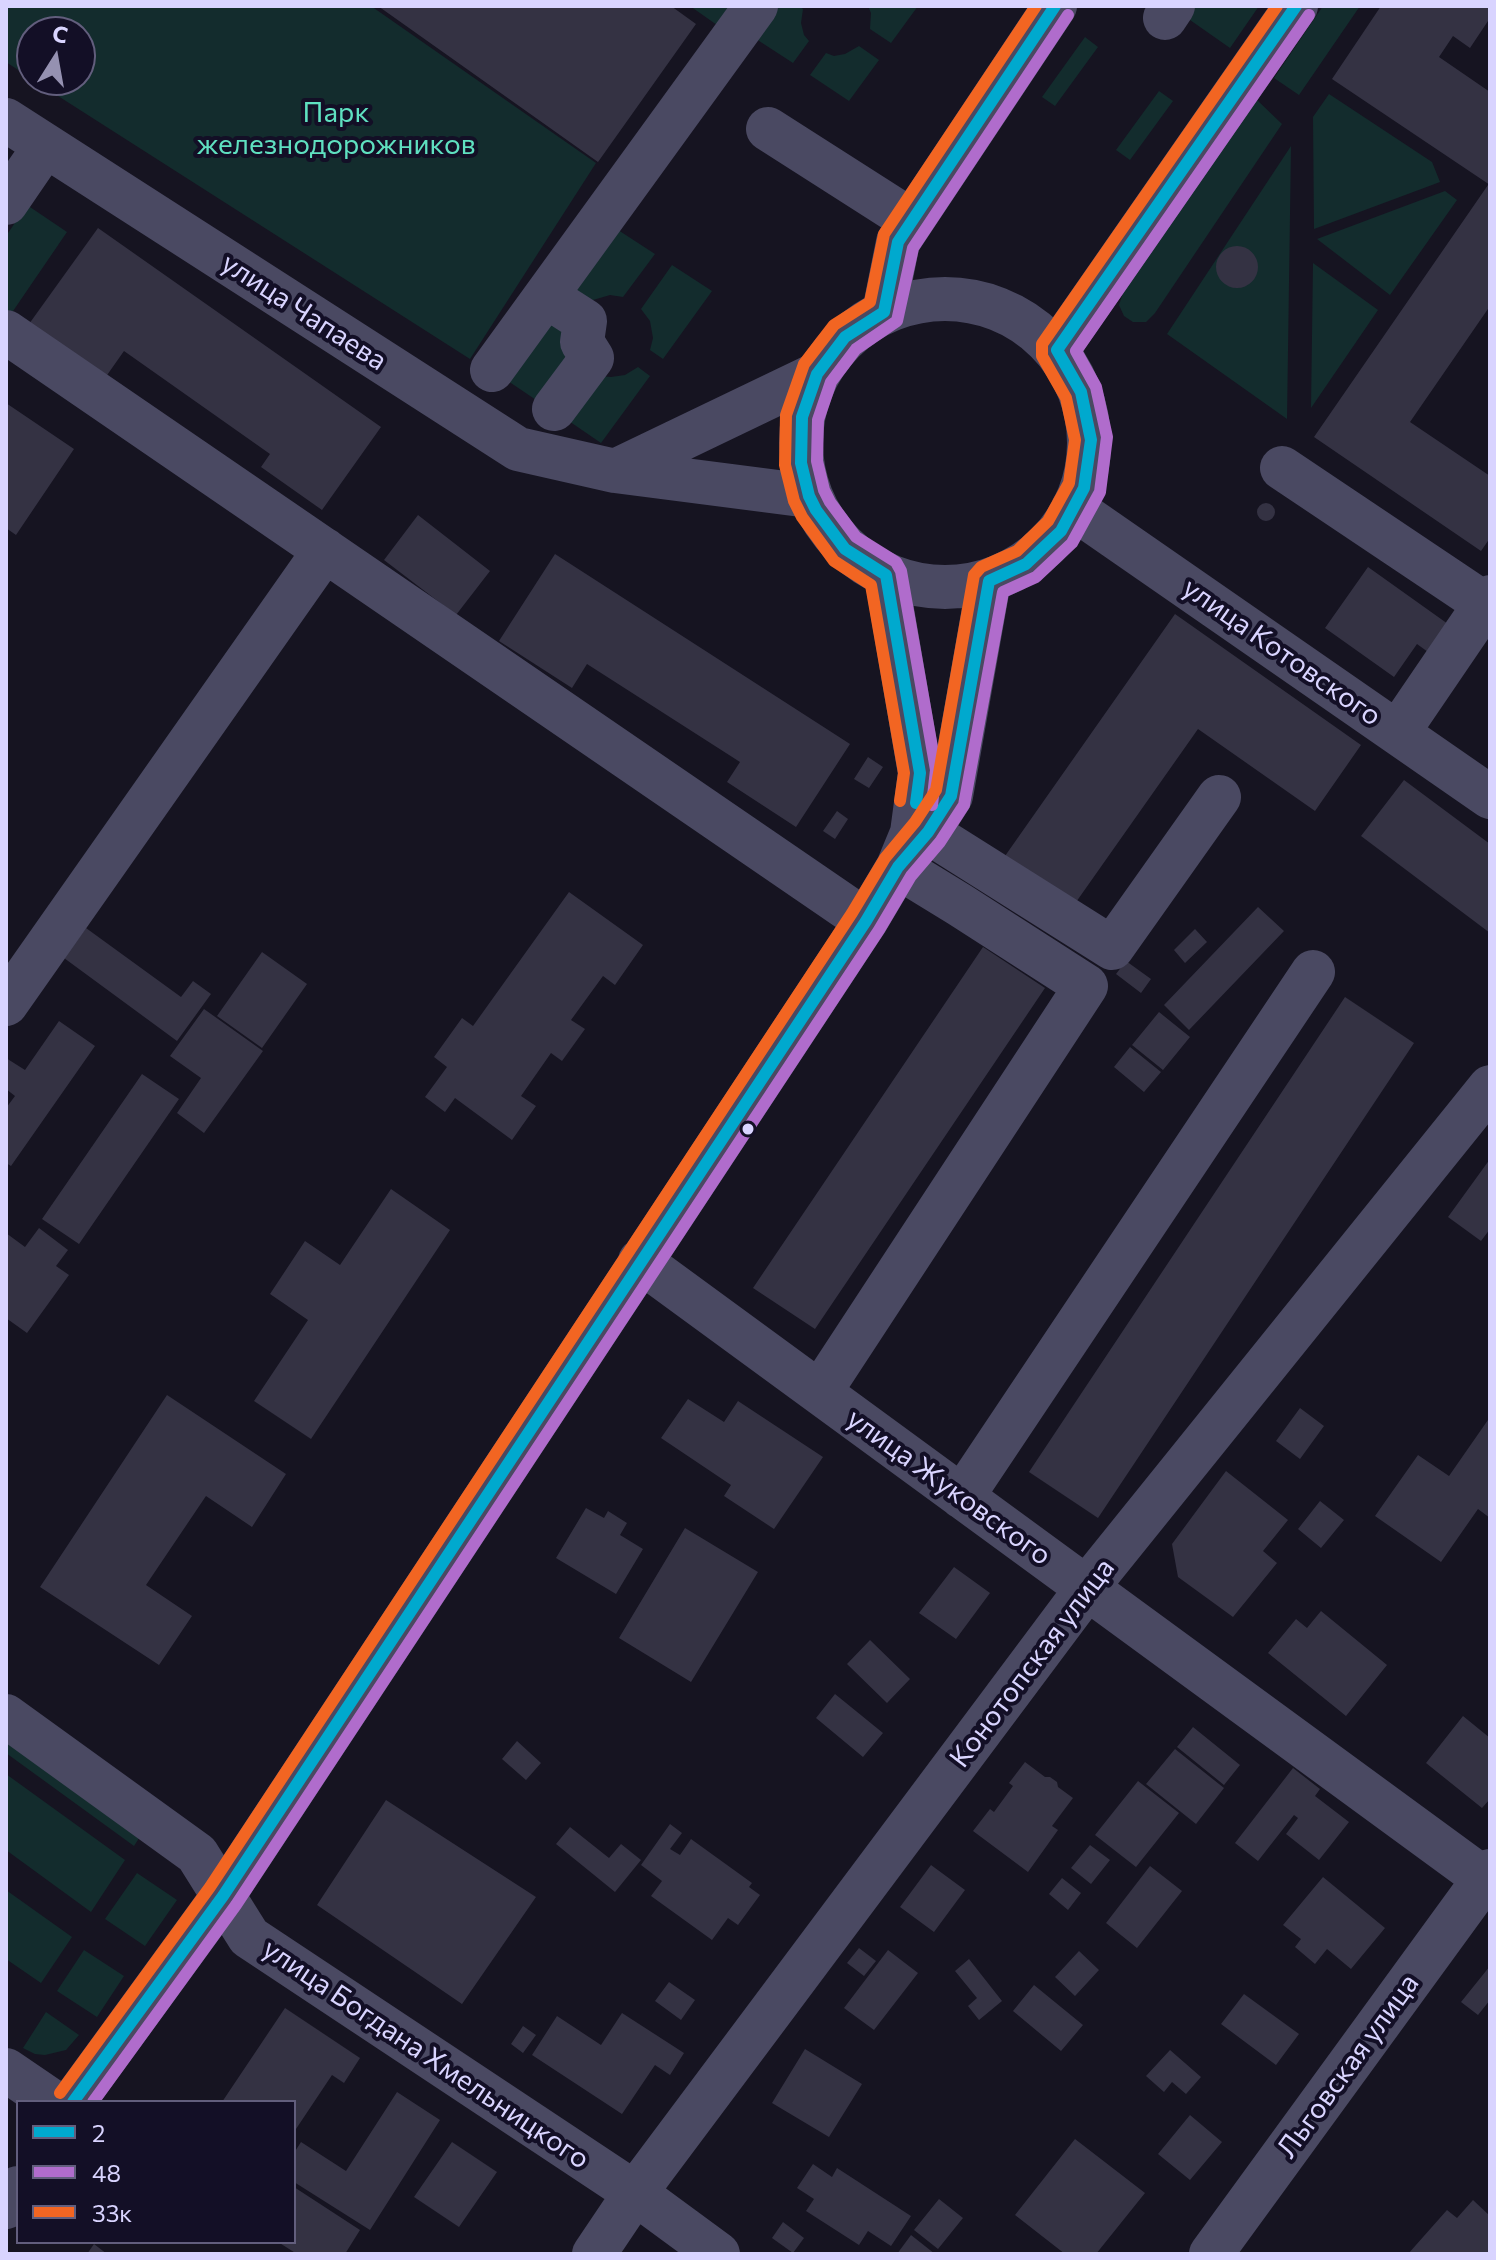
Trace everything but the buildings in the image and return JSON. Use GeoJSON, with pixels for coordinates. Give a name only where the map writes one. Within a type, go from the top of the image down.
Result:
{"type":"FeatureCollection","features":[{"type":"Feature","properties":{"kind":"street"},"geometry":{"type":"LineString","coordinates":[[492,370],[756,6]]}},
{"type":"Feature","properties":{"kind":"street"},"geometry":{"type":"LineString","coordinates":[[884,312],[898,242],[1055,6]]}},
{"type":"Feature","properties":{"kind":"street"},"geometry":{"type":"LineString","coordinates":[[1057,350],[1296,6]]}},
{"type":"Feature","properties":{"kind":"street","name":"улица Чапаева"},"geometry":{"type":"LineString","coordinates":[[6,120],[518,449],[615,471],[809,496]]}},
{"type":"Feature","properties":{"kind":"street"},"geometry":{"type":"LineString","coordinates":[[768,129],[912,221]]}},
{"type":"Feature","properties":{"kind":"street"},"geometry":{"type":"LineString","coordinates":[[6,203],[45,146]]}},
{"type":"Feature","properties":{"kind":"street"},"geometry":{"type":"LineString","coordinates":[[546,296],[585,321],[582,342],[592,358],[554,409]]}},
{"type":"Feature","properties":{"kind":"street"},"geometry":{"type":"LineString","coordinates":[[928,299],[974,301],[1019,319],[1057,350],[1081,392],[1091,440],[1084,488],[1061,531],[1026,564],[981,584],[933,588],[886,575],[845,549],[816,510],[809,496],[801,463],[802,417],[817,374],[845,337],[884,312],[928,299]]}},
{"type":"Feature","properties":{"kind":"street"},"geometry":{"type":"LineString","coordinates":[[6,332],[866,921]]}},
{"type":"Feature","properties":{"kind":"street"},"geometry":{"type":"LineString","coordinates":[[615,471],[817,374]]}},
{"type":"Feature","properties":{"kind":"street"},"geometry":{"type":"LineString","coordinates":[[1282,468],[1488,600],[1398,732]]}},
{"type":"Feature","properties":{"kind":"street","name":"улица Котовского"},"geometry":{"type":"LineString","coordinates":[[1073,508],[1490,797]]}},
{"type":"Feature","properties":{"kind":"street"},"geometry":{"type":"LineString","coordinates":[[6,1004],[325,550]]}},
{"type":"Feature","properties":{"kind":"street"},"geometry":{"type":"LineString","coordinates":[[886,575],[920,773],[912,844]]}},
{"type":"Feature","properties":{"kind":"street"},"geometry":{"type":"LineString","coordinates":[[74,2100],[223,1896],[866,921],[912,844],[951,796],[989,581]]}},
{"type":"Feature","properties":{"kind":"street"},"geometry":{"type":"LineString","coordinates":[[912,844],[1112,948],[1219,797]]}},
{"type":"Feature","properties":{"kind":"street"},"geometry":{"type":"LineString","coordinates":[[820,1392],[1086,986],[912,844]]}},
{"type":"Feature","properties":{"kind":"street"},"geometry":{"type":"LineString","coordinates":[[962,1497],[1313,972]]}},
{"type":"Feature","properties":{"kind":"street","name":"Конотопская улица"},"geometry":{"type":"LineString","coordinates":[[594,2254],[635,2193],[1088,1588],[1490,1087]]}},
{"type":"Feature","properties":{"kind":"street","name":"улица Жуковского"},"geometry":{"type":"LineString","coordinates":[[640,1261],[1488,1878]]}},
{"type":"Feature","properties":{"kind":"street","name":"улица Богдана Хмельницкого"},"geometry":{"type":"LineString","coordinates":[[6,1716],[197,1854],[249,1937],[635,2193],[718,2254]]}},
{"type":"Feature","properties":{"kind":"street","name":"Льговская улица"},"geometry":{"type":"LineString","coordinates":[[1211,2254],[1488,1878]]}},
{"type":"Feature","properties":{"kind":"street"},"geometry":{"type":"LineString","coordinates":[[6,2070],[50,2100]]}},
{"type":"Feature","properties":{"kind":"green space","name":"Парк железнодорожников"},"geometry":{"type":"Polygon","coordinates":[[[6,6],[371,6],[596,163],[470,359],[58,96],[96,96],[96,16],[16,16],[16,69],[6,62],[6,6]]]}},
{"type":"Feature","properties":{"kind":"green space"},"geometry":{"type":"Polygon","coordinates":[[[690,6],[741,6],[724,30],[690,6]]]}},
{"type":"Feature","properties":{"kind":"green space"},"geometry":{"type":"Polygon","coordinates":[[[776,6],[799,6],[803,9],[801,23],[809,41],[793,63],[753,37],[776,6]]]}},
{"type":"Feature","properties":{"kind":"green space"},"geometry":{"type":"Polygon","coordinates":[[[868,6],[918,6],[891,43],[870,29],[868,6]]]}},
{"type":"Feature","properties":{"kind":"green space"},"geometry":{"type":"Polygon","coordinates":[[[1170,6],[1259,6],[1230,48],[1170,6]]]}},
{"type":"Feature","properties":{"kind":"green space"},"geometry":{"type":"Polygon","coordinates":[[[1323,6],[1360,6],[1299,95],[1274,78],[1323,6]]]}},
{"type":"Feature","properties":{"kind":"green space"},"geometry":{"type":"Polygon","coordinates":[[[1085,37],[1098,47],[1055,106],[1042,97],[1085,37]]]}},
{"type":"Feature","properties":{"kind":"green space"},"geometry":{"type":"Polygon","coordinates":[[[859,46],[879,60],[849,101],[810,75],[826,53],[834,56],[845,54],[859,46]]]}},
{"type":"Feature","properties":{"kind":"green space"},"geometry":{"type":"Polygon","coordinates":[[[1159,91],[1173,101],[1130,160],[1116,150],[1159,91]]]}},
{"type":"Feature","properties":{"kind":"green space"},"geometry":{"type":"Polygon","coordinates":[[[1329,94],[1432,162],[1440,182],[1314,229],[1313,117],[1329,94]]]}},
{"type":"Feature","properties":{"kind":"green space"},"geometry":{"type":"Polygon","coordinates":[[[1257,100],[1282,124],[1155,313],[1146,322],[1133,322],[1124,316],[1119,305],[1123,293],[1257,100]]]}},
{"type":"Feature","properties":{"kind":"green space"},"geometry":{"type":"Polygon","coordinates":[[[1291,146],[1287,419],[1167,334],[1291,146]]]}},
{"type":"Feature","properties":{"kind":"green space"},"geometry":{"type":"Polygon","coordinates":[[[1445,191],[1457,200],[1390,295],[1317,239],[1445,191]]]}},
{"type":"Feature","properties":{"kind":"green space"},"geometry":{"type":"Polygon","coordinates":[[[27,205],[67,232],[11,314],[6,311],[6,236],[27,205]]]}},
{"type":"Feature","properties":{"kind":"green space"},"geometry":{"type":"Polygon","coordinates":[[[615,228],[655,254],[623,297],[610,295],[593,300],[567,295],[615,228]]]}},
{"type":"Feature","properties":{"kind":"green space"},"geometry":{"type":"Polygon","coordinates":[[[1313,263],[1378,310],[1311,408],[1313,263]]]}},
{"type":"Feature","properties":{"kind":"green space"},"geometry":{"type":"Polygon","coordinates":[[[672,265],[712,291],[663,359],[650,350],[653,338],[650,321],[641,309],[672,265]]]}},
{"type":"Feature","properties":{"kind":"green space"},"geometry":{"type":"Polygon","coordinates":[[[554,312],[573,349],[545,406],[505,379],[554,312]]]}},
{"type":"Feature","properties":{"kind":"green space"},"geometry":{"type":"Polygon","coordinates":[[[638,367],[650,376],[601,443],[563,417],[600,376],[625,375],[638,367]]]}},
{"type":"Feature","properties":{"kind":"green space"},"geometry":{"type":"Polygon","coordinates":[[[6,1737],[141,1835],[134,1846],[6,1753],[6,1737]]]}},
{"type":"Feature","properties":{"kind":"green space"},"geometry":{"type":"Polygon","coordinates":[[[6,1774],[125,1860],[91,1912],[6,1850],[6,1774]]]}},
{"type":"Feature","properties":{"kind":"green space"},"geometry":{"type":"Polygon","coordinates":[[[137,1873],[177,1900],[145,1946],[105,1919],[137,1873]]]}},
{"type":"Feature","properties":{"kind":"green space"},"geometry":{"type":"Polygon","coordinates":[[[6,1890],[72,1937],[41,1983],[6,1959],[6,1890]]]}},
{"type":"Feature","properties":{"kind":"green space"},"geometry":{"type":"Polygon","coordinates":[[[84,1950],[124,1976],[97,2017],[57,1991],[84,1950]]]}},
{"type":"Feature","properties":{"kind":"green space"},"geometry":{"type":"Polygon","coordinates":[[[46,2012],[79,2035],[66,2050],[35,2054],[23,2048],[46,2012]]]}},
{"type":"Feature","properties":{"kind":"transit line","name":"33к"},"geometry":{"type":"LineString","coordinates":[[900,801],[904,773],[871,585],[834,561],[802,517],[794,501],[785,465],[786,415],[804,364],[834,325],[870,302],[884,234],[1036,6]]}},
{"type":"Feature","properties":{"kind":"transit line","name":"2"},"geometry":{"type":"LineString","coordinates":[[916,803],[920,773],[886,575],[845,549],[816,510],[809,496],[801,463],[802,417],[817,374],[845,337],[884,312],[898,242],[1055,6]]}},
{"type":"Feature","properties":{"kind":"transit line","name":"33к"},"geometry":{"type":"LineString","coordinates":[[60,2093],[210,1887],[852,913],[885,858],[936,790],[974,575],[981,567],[1017,551],[1048,521],[1069,483],[1075,440],[1066,398],[1042,356],[1042,344],[1277,6]]}},
{"type":"Feature","properties":{"kind":"transit line","name":"2"},"geometry":{"type":"LineString","coordinates":[[74,2100],[223,1896],[866,921],[898,867],[928,832],[951,796],[989,581],[1026,564],[1061,531],[1084,488],[1091,440],[1081,392],[1057,350],[1296,6]]}},
{"type":"Feature","properties":{"kind":"transit line","name":"48"},"geometry":{"type":"LineString","coordinates":[[932,805],[936,770],[901,571],[896,562],[856,537],[830,502],[817,461],[818,420],[831,382],[856,349],[897,321],[913,248],[1068,15]]}},
{"type":"Feature","properties":{"kind":"transit line","name":"48"},"geometry":{"type":"LineString","coordinates":[[94,2100],[236,1905],[879,930],[911,876],[940,842],[964,805],[1003,592],[1036,577],[1072,543],[1100,492],[1107,437],[1096,387],[1076,351],[1309,15]]}}]}
